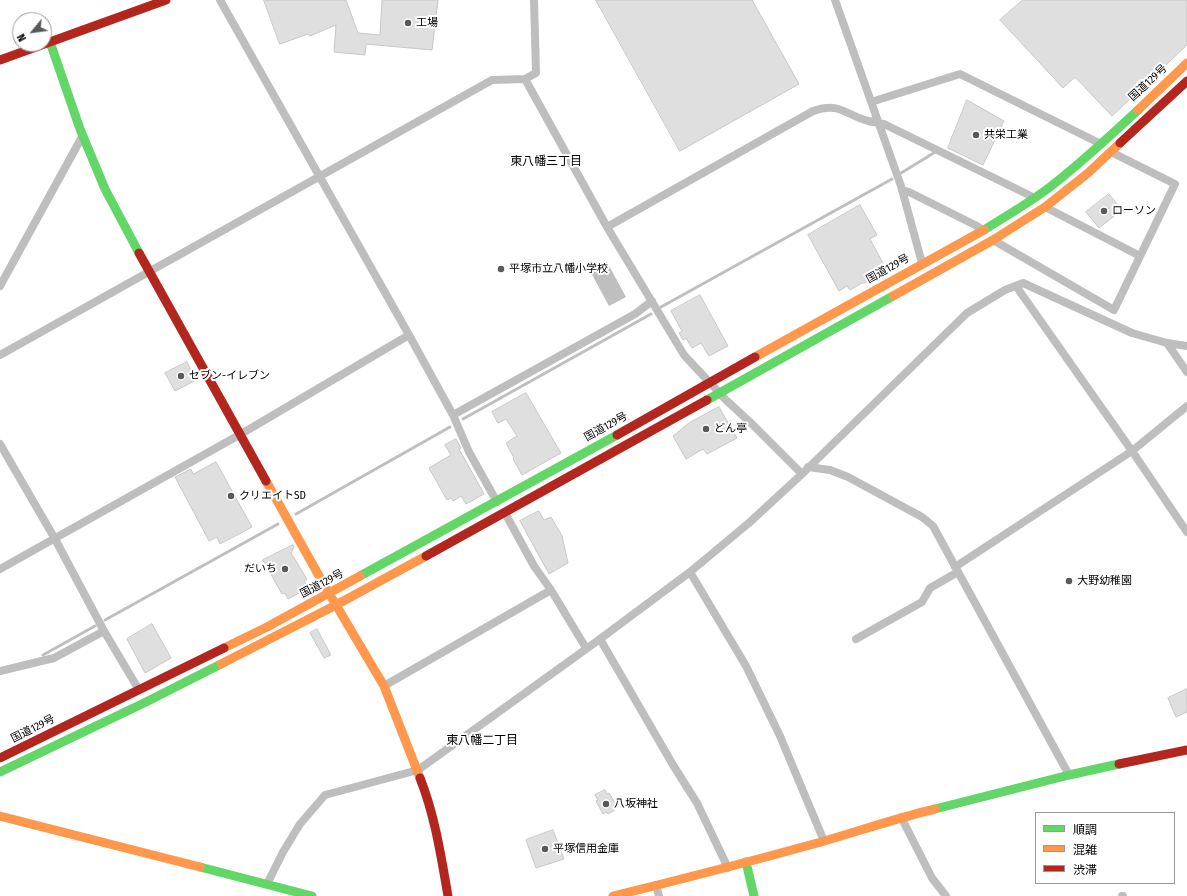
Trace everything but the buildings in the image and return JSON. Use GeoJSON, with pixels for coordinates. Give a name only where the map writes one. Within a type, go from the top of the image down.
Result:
{"type":"FeatureCollection","features":[{"type":"Feature","properties":{"kind":"main road"},"geometry":{"type":"LineString","coordinates":[[52,41],[166,0]]}},
{"type":"Feature","properties":{"kind":"main road"},"geometry":{"type":"LineString","coordinates":[[52,48],[83,135],[105,188],[149,272],[241,434],[329,594],[384,686],[418,770],[430,806],[448,896]]}},
{"type":"Feature","properties":{"kind":"main road"},"geometry":{"type":"LineString","coordinates":[[0,60],[22,52]]}},
{"type":"Feature","properties":{"kind":"main road","name":"国道129号"},"geometry":{"type":"LineString","coordinates":[[0,758],[267,627],[329,594],[498,502],[983,230],[1035,198],[1070,171],[1187,63]]}},
{"type":"Feature","properties":{"kind":"main road"},"geometry":{"type":"LineString","coordinates":[[0,772],[146,702],[336,605],[505,513],[993,240],[1045,207],[1088,173],[1187,81]]}},
{"type":"Feature","properties":{"kind":"main road"},"geometry":{"type":"LineString","coordinates":[[613,896],[728,868],[824,841],[901,817],[1069,775],[1187,750]]}},
{"type":"Feature","properties":{"kind":"main road"},"geometry":{"type":"LineString","coordinates":[[0,816],[312,896]]}},
{"type":"Feature","properties":{"kind":"main road"},"geometry":{"type":"LineString","coordinates":[[746,862],[754,896]]}},
{"type":"Feature","properties":{"kind":"street"},"geometry":{"type":"LineString","coordinates":[[220,0],[410,335],[453,415],[469,452],[498,502]]}},
{"type":"Feature","properties":{"kind":"street"},"geometry":{"type":"LineString","coordinates":[[0,355],[492,80],[525,79],[536,73],[534,0]]}},
{"type":"Feature","properties":{"kind":"street"},"geometry":{"type":"LineString","coordinates":[[835,0],[902,190],[922,263]]}},
{"type":"Feature","properties":{"kind":"street"},"geometry":{"type":"LineString","coordinates":[[871,102],[960,74],[1101,144]]}},
{"type":"Feature","properties":{"kind":"street"},"geometry":{"type":"LineString","coordinates":[[525,79],[607,226],[684,355],[719,393],[802,474]]}},
{"type":"Feature","properties":{"kind":"street"},"geometry":{"type":"LineString","coordinates":[[607,226],[813,111],[824,107],[837,108],[868,121],[878,122],[1035,198]]}},
{"type":"Feature","properties":{"kind":"street"},"geometry":{"type":"LineString","coordinates":[[0,286],[83,135]]}},
{"type":"Feature","properties":{"kind":"street"},"geometry":{"type":"LineString","coordinates":[[993,240],[1114,310],[1175,184],[1111,152]]}},
{"type":"Feature","properties":{"kind":"street"},"geometry":{"type":"LineString","coordinates":[[902,190],[909,192],[983,230]]}},
{"type":"Feature","properties":{"kind":"street"},"geometry":{"type":"LineString","coordinates":[[1045,207],[1140,256]]}},
{"type":"Feature","properties":{"kind":"street"},"geometry":{"type":"LineString","coordinates":[[268,884],[300,824],[325,795],[418,770],[690,572],[750,522],[802,474],[967,314],[1005,290],[1023,283],[1132,333],[1167,343],[1187,346]]}},
{"type":"Feature","properties":{"kind":"street"},"geometry":{"type":"LineString","coordinates":[[1016,286],[1187,532]]}},
{"type":"Feature","properties":{"kind":"street"},"geometry":{"type":"LineString","coordinates":[[453,415],[635,314],[652,301]]}},
{"type":"Feature","properties":{"kind":"street"},"geometry":{"type":"LineString","coordinates":[[0,569],[241,434],[410,335]]}},
{"type":"Feature","properties":{"kind":"street"},"geometry":{"type":"LineString","coordinates":[[1167,343],[1187,372]]}},
{"type":"Feature","properties":{"kind":"street"},"geometry":{"type":"LineString","coordinates":[[856,639],[922,602],[930,588],[1132,451],[1187,406]]}},
{"type":"Feature","properties":{"kind":"street"},"geometry":{"type":"LineString","coordinates":[[0,444],[55,538],[104,631],[139,690]]}},
{"type":"Feature","properties":{"kind":"street"},"geometry":{"type":"LineString","coordinates":[[808,467],[830,470],[848,477],[922,517],[933,526],[1069,775]]}},
{"type":"Feature","properties":{"kind":"street"},"geometry":{"type":"LineString","coordinates":[[505,513],[534,566],[551,590],[586,648]]}},
{"type":"Feature","properties":{"kind":"street"},"geometry":{"type":"LineString","coordinates":[[690,572],[746,666],[780,736],[824,841]]}},
{"type":"Feature","properties":{"kind":"street"},"geometry":{"type":"LineString","coordinates":[[384,686],[551,590]]}},
{"type":"Feature","properties":{"kind":"street"},"geometry":{"type":"LineString","coordinates":[[0,671],[54,658],[104,631]]}},
{"type":"Feature","properties":{"kind":"street"},"geometry":{"type":"LineString","coordinates":[[600,638],[673,765],[697,802],[728,868]]}},
{"type":"Feature","properties":{"kind":"street"},"geometry":{"type":"LineString","coordinates":[[901,817],[932,878],[946,896]]}},
{"type":"Feature","properties":{"kind":"street"},"geometry":{"type":"LineString","coordinates":[[656,885],[659,896]]}},
{"type":"Feature","properties":{"kind":"shaded area"},"geometry":{"type":"Polygon","coordinates":[[[607,262],[626,297],[609,306],[590,271],[607,262]]]}},
{"type":"Feature","properties":{"kind":"waterway"},"geometry":{"type":"LineString","coordinates":[[901,173],[937,151]]}},
{"type":"Feature","properties":{"kind":"waterway"},"geometry":{"type":"LineString","coordinates":[[661,307],[892,179]]}},
{"type":"Feature","properties":{"kind":"waterway"},"geometry":{"type":"LineString","coordinates":[[463,419],[651,314]]}},
{"type":"Feature","properties":{"kind":"waterway"},"geometry":{"type":"LineString","coordinates":[[296,514],[450,427]]}},
{"type":"Feature","properties":{"kind":"waterway"},"geometry":{"type":"LineString","coordinates":[[105,620],[278,524]]}},
{"type":"Feature","properties":{"kind":"waterway"},"geometry":{"type":"LineString","coordinates":[[43,655],[95,626]]}},
{"type":"Feature","properties":{"kind":"traffic: fast"},"geometry":{"type":"LineString","coordinates":[[52,48],[80,129],[105,189],[139,253]]}},
{"type":"Feature","properties":{"kind":"traffic: fast"},"geometry":{"type":"LineString","coordinates":[[984,230],[1050,187],[1106,140],[1138,110]]}},
{"type":"Feature","properties":{"kind":"traffic: fast"},"geometry":{"type":"LineString","coordinates":[[707,400],[893,296]]}},
{"type":"Feature","properties":{"kind":"traffic: fast"},"geometry":{"type":"LineString","coordinates":[[360,576],[617,435]]}},
{"type":"Feature","properties":{"kind":"traffic: fast"},"geometry":{"type":"LineString","coordinates":[[0,772],[146,702],[221,664]]}},
{"type":"Feature","properties":{"kind":"traffic: fast"},"geometry":{"type":"LineString","coordinates":[[935,809],[1119,764]]}},
{"type":"Feature","properties":{"kind":"traffic: fast"},"geometry":{"type":"LineString","coordinates":[[746,862],[754,896]]}},
{"type":"Feature","properties":{"kind":"traffic: fast"},"geometry":{"type":"LineString","coordinates":[[200,867],[312,896]]}},
{"type":"Feature","properties":{"kind":"traffic: slow"},"geometry":{"type":"LineString","coordinates":[[1138,110],[1187,63]]}},
{"type":"Feature","properties":{"kind":"traffic: slow"},"geometry":{"type":"LineString","coordinates":[[893,296],[993,240],[1045,207],[1088,173],[1120,143]]}},
{"type":"Feature","properties":{"kind":"traffic: slow"},"geometry":{"type":"LineString","coordinates":[[755,357],[984,230]]}},
{"type":"Feature","properties":{"kind":"traffic: slow"},"geometry":{"type":"LineString","coordinates":[[266,481],[323,583],[384,686],[420,778]]}},
{"type":"Feature","properties":{"kind":"traffic: slow"},"geometry":{"type":"LineString","coordinates":[[221,664],[336,605],[426,556]]}},
{"type":"Feature","properties":{"kind":"traffic: slow"},"geometry":{"type":"LineString","coordinates":[[224,648],[267,627],[360,576]]}},
{"type":"Feature","properties":{"kind":"traffic: slow"},"geometry":{"type":"LineString","coordinates":[[613,896],[821,842],[906,816],[935,809]]}},
{"type":"Feature","properties":{"kind":"traffic: slow"},"geometry":{"type":"LineString","coordinates":[[0,816],[200,867]]}},
{"type":"Feature","properties":{"kind":"traffic: jam"},"geometry":{"type":"LineString","coordinates":[[0,60],[166,0]]}},
{"type":"Feature","properties":{"kind":"traffic: jam"},"geometry":{"type":"LineString","coordinates":[[1120,143],[1187,81]]}},
{"type":"Feature","properties":{"kind":"traffic: jam"},"geometry":{"type":"LineString","coordinates":[[139,253],[266,481]]}},
{"type":"Feature","properties":{"kind":"traffic: jam"},"geometry":{"type":"LineString","coordinates":[[617,435],[755,357]]}},
{"type":"Feature","properties":{"kind":"traffic: jam"},"geometry":{"type":"LineString","coordinates":[[426,556],[707,400]]}},
{"type":"Feature","properties":{"kind":"traffic: jam"},"geometry":{"type":"LineString","coordinates":[[0,758],[224,648]]}},
{"type":"Feature","properties":{"kind":"traffic: jam"},"geometry":{"type":"LineString","coordinates":[[1119,764],[1187,750]]}},
{"type":"Feature","properties":{"kind":"traffic: jam"},"geometry":{"type":"LineString","coordinates":[[420,778],[434,821],[448,896]]}},
{"type":"Feature","properties":{"kind":"place","name":"工場"},"geometry":{"type":"Point","coordinates":[408,23]}},
{"type":"Feature","properties":{"kind":"place","name":"共栄工業"},"geometry":{"type":"Point","coordinates":[976,135]}},
{"type":"Feature","properties":{"kind":"place","name":"ローソン"},"geometry":{"type":"Point","coordinates":[1104,211]}},
{"type":"Feature","properties":{"kind":"place","name":"平塚市立八幡小学校"},"geometry":{"type":"Point","coordinates":[501,269]}},
{"type":"Feature","properties":{"kind":"place","name":"セブン-イレブン"},"geometry":{"type":"Point","coordinates":[181,376]}},
{"type":"Feature","properties":{"kind":"place","name":"どん亭"},"geometry":{"type":"Point","coordinates":[706,429]}},
{"type":"Feature","properties":{"kind":"place","name":"クリエイトSD"},"geometry":{"type":"Point","coordinates":[231,496]}},
{"type":"Feature","properties":{"kind":"place","name":"だいち"},"geometry":{"type":"Point","coordinates":[285,569]}},
{"type":"Feature","properties":{"kind":"place","name":"大野幼稚園"},"geometry":{"type":"Point","coordinates":[1069,581]}},
{"type":"Feature","properties":{"kind":"place","name":"八坂神社"},"geometry":{"type":"Point","coordinates":[606,804]}},
{"type":"Feature","properties":{"kind":"place","name":"平塚信用金庫"},"geometry":{"type":"Point","coordinates":[545,849]}},
{"type":"Feature","properties":{"kind":"district","name":"東八幡三丁目"},"geometry":{"type":"Point","coordinates":[546,162]}},
{"type":"Feature","properties":{"kind":"district","name":"東八幡二丁目"},"geometry":{"type":"Point","coordinates":[482,741]}}]}
